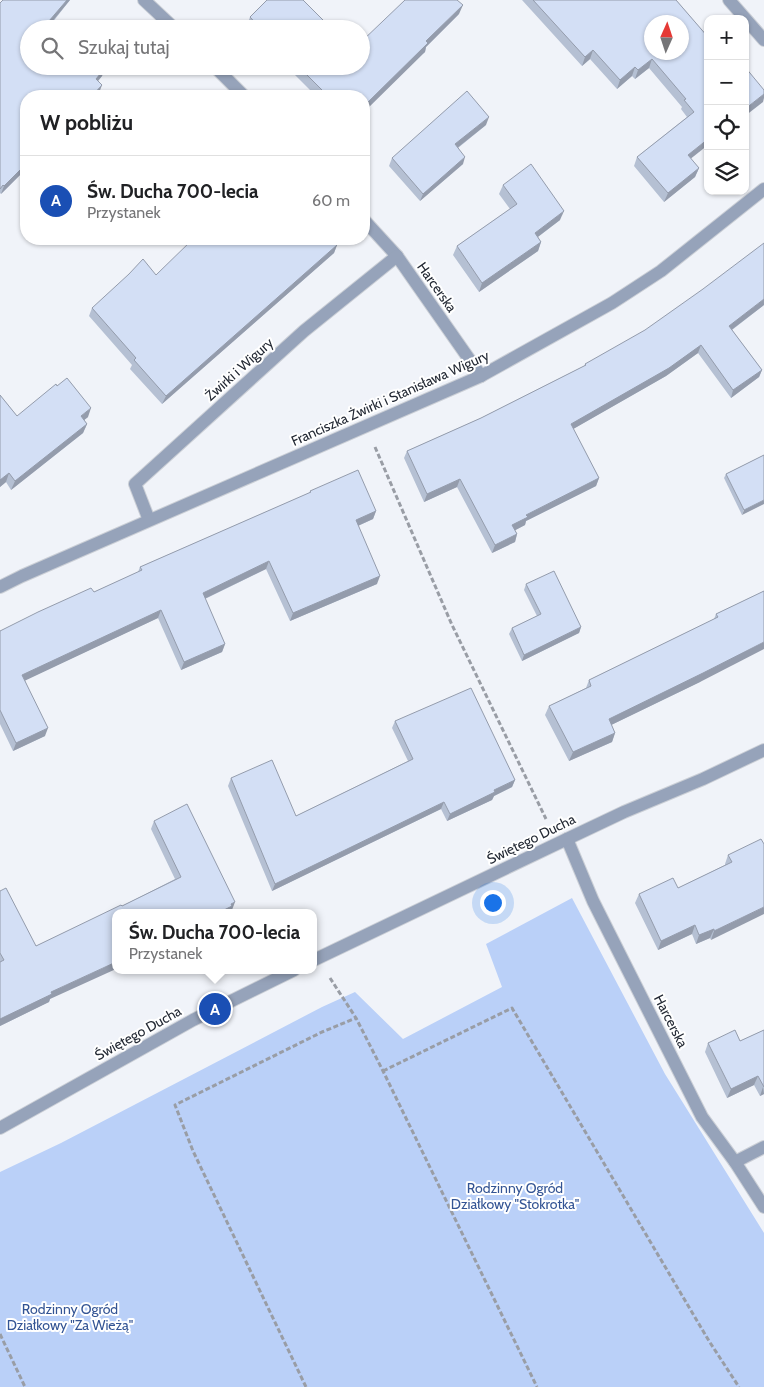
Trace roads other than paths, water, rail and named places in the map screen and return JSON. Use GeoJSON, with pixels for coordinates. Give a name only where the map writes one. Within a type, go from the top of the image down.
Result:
{"type":"FeatureCollection","features":[{"type":"Feature","properties":{"kind":"street"},"geometry":{"type":"LineString","coordinates":[[144,0],[165,20]]}},
{"type":"Feature","properties":{"kind":"street"},"geometry":{"type":"LineString","coordinates":[[730,0],[764,40]]}},
{"type":"Feature","properties":{"kind":"street"},"geometry":{"type":"LineString","coordinates":[[223,75],[238,90]]}},
{"type":"Feature","properties":{"kind":"street","name":"Franciszka Żwirki i Stanisława Wigury"},"geometry":{"type":"LineString","coordinates":[[0,587],[149,520],[481,376],[612,303],[637,287],[661,271],[764,189]]}},
{"type":"Feature","properties":{"kind":"street","name":"Harcerska"},"geometry":{"type":"LineString","coordinates":[[370,227],[397,256],[481,376]]}},
{"type":"Feature","properties":{"kind":"street","name":"Żwirki i Wigury"},"geometry":{"type":"LineString","coordinates":[[149,520],[135,484],[304,331],[397,256]]}},
{"type":"Feature","properties":{"kind":"street","name":"Świętego Ducha"},"geometry":{"type":"LineString","coordinates":[[317,959],[624,812],[703,779],[764,750]]}},
{"type":"Feature","properties":{"kind":"street","name":"Harcerska"},"geometry":{"type":"LineString","coordinates":[[567,839],[593,901],[702,1117],[764,1207]]}},
{"type":"Feature","properties":{"kind":"street","name":"Świętego Ducha"},"geometry":{"type":"LineString","coordinates":[[0,1128],[193,1020],[286,974]]}},
{"type":"Feature","properties":{"kind":"street"},"geometry":{"type":"LineString","coordinates":[[734,1162],[764,1147]]}},
{"type":"Feature","properties":{"kind":"place","name":"Św. Ducha 700-lecia"},"geometry":{"type":"Point","coordinates":[215,1009]}},
{"type":"Feature","properties":{"kind":"park label","name":"Rodzinny Ogród Działkowy \"Stokrotka\""},"geometry":{"type":"Point","coordinates":[515,1196]}},
{"type":"Feature","properties":{"kind":"park label","name":"Rodzinny Ogród Działkowy \"Za Wieżą\""},"geometry":{"type":"Point","coordinates":[70,1318]}}]}
